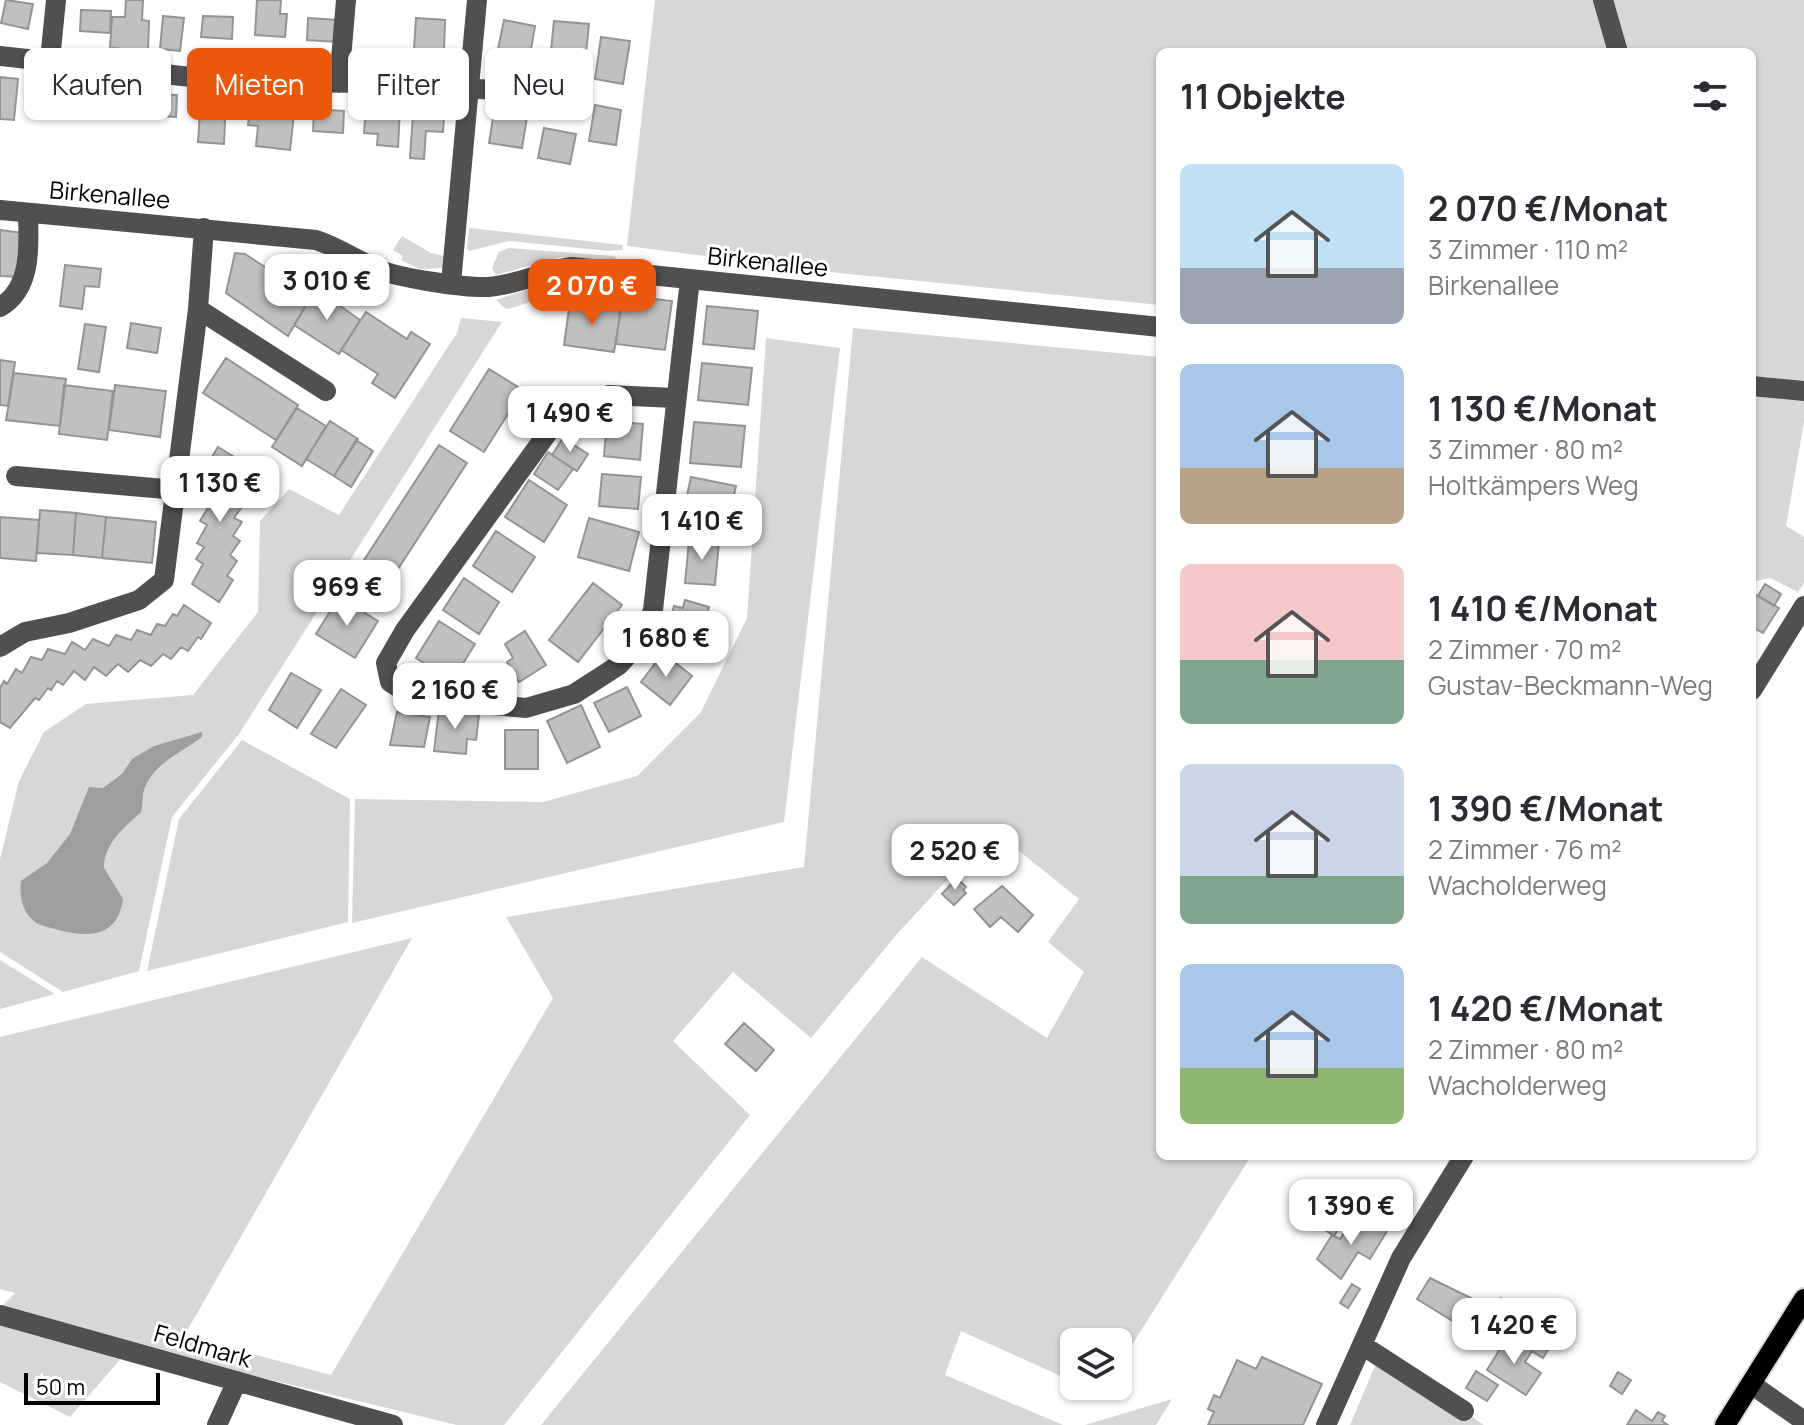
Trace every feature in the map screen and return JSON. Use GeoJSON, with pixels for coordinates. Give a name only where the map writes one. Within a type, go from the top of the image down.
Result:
{"type":"FeatureCollection","features":[{"type":"Feature","properties":{"kind":"main road"},"geometry":{"type":"LineString","coordinates":[[1725,1425],[1804,1299]]}},
{"type":"Feature","properties":{"kind":"street"},"geometry":{"type":"LineString","coordinates":[[51,48],[56,0]]}},
{"type":"Feature","properties":{"kind":"street"},"geometry":{"type":"LineString","coordinates":[[339,83],[346,0]]}},
{"type":"Feature","properties":{"kind":"street"},"geometry":{"type":"LineString","coordinates":[[469,79],[477,0]]}},
{"type":"Feature","properties":{"kind":"street"},"geometry":{"type":"LineString","coordinates":[[1603,0],[1617,48]]}},
{"type":"Feature","properties":{"kind":"street"},"geometry":{"type":"LineString","coordinates":[[0,56],[24,58]]}},
{"type":"Feature","properties":{"kind":"street"},"geometry":{"type":"LineString","coordinates":[[171,75],[348,83]]}},
{"type":"Feature","properties":{"kind":"street"},"geometry":{"type":"LineString","coordinates":[[451,283],[465,120]]}},
{"type":"Feature","properties":{"kind":"street","name":"Birkenallee"},"geometry":{"type":"LineString","coordinates":[[0,210],[316,240],[339,247],[389,273],[485,287],[515,283],[547,271],[572,267],[1156,327]]}},
{"type":"Feature","properties":{"kind":"street"},"geometry":{"type":"LineString","coordinates":[[0,307],[24,281],[28,214]]}},
{"type":"Feature","properties":{"kind":"street"},"geometry":{"type":"LineString","coordinates":[[0,647],[25,632],[69,623],[139,600],[164,580],[198,309],[204,228]]}},
{"type":"Feature","properties":{"kind":"street"},"geometry":{"type":"LineString","coordinates":[[675,398],[609,395],[586,405],[552,427],[405,630],[386,663],[390,682],[415,698],[526,708],[574,694],[619,665],[643,639],[653,610],[690,279]]}},
{"type":"Feature","properties":{"kind":"street"},"geometry":{"type":"LineString","coordinates":[[198,309],[326,391]]}},
{"type":"Feature","properties":{"kind":"street"},"geometry":{"type":"LineString","coordinates":[[1756,386],[1804,391]]}},
{"type":"Feature","properties":{"kind":"street"},"geometry":{"type":"LineString","coordinates":[[16,476],[177,490]]}},
{"type":"Feature","properties":{"kind":"street"},"geometry":{"type":"LineString","coordinates":[[1756,684],[1804,606]]}},
{"type":"Feature","properties":{"kind":"street"},"geometry":{"type":"LineString","coordinates":[[1326,1425],[1401,1258],[1462,1160]]}},
{"type":"Feature","properties":{"kind":"street","name":"Feldmark"},"geometry":{"type":"LineString","coordinates":[[0,1315],[393,1425]]}},
{"type":"Feature","properties":{"kind":"street"},"geometry":{"type":"LineString","coordinates":[[1362,1345],[1464,1411]]}},
{"type":"Feature","properties":{"kind":"street"},"geometry":{"type":"LineString","coordinates":[[217,1425],[237,1381]]}},
{"type":"Feature","properties":{"kind":"street"},"geometry":{"type":"LineString","coordinates":[[1751,1384],[1804,1421]]}},
{"type":"Feature","properties":{"kind":"shaded area"},"geometry":{"type":"Polygon","coordinates":[[[655,0],[1804,0],[1804,422],[1786,526],[1804,537],[1804,583],[1798,592],[1770,578],[1756,581],[1756,48],[1156,48],[1156,305],[839,273],[627,246],[655,0]]]}},
{"type":"Feature","properties":{"kind":"shaded area"},"geometry":{"type":"Polygon","coordinates":[[[469,228],[623,245],[622,250],[609,251],[509,241],[469,251],[469,228]]]}},
{"type":"Feature","properties":{"kind":"shaded area"},"geometry":{"type":"Polygon","coordinates":[[[402,236],[431,253],[448,257],[443,268],[420,269],[401,260],[403,256],[393,250],[402,236]]]}},
{"type":"Feature","properties":{"kind":"shaded area"},"geometry":{"type":"Polygon","coordinates":[[[509,248],[617,258],[611,261],[561,257],[496,275],[492,268],[499,252],[509,248]]]}},
{"type":"Feature","properties":{"kind":"shaded area"},"geometry":{"type":"Polygon","coordinates":[[[588,277],[574,287],[512,308],[506,309],[496,300],[555,280],[588,277]]]}},
{"type":"Feature","properties":{"kind":"shaded area"},"geometry":{"type":"Polygon","coordinates":[[[461,318],[502,322],[239,734],[172,817],[139,971],[63,992],[0,952],[0,859],[19,781],[44,732],[86,704],[193,695],[258,612],[260,521],[289,489],[339,515],[457,333],[461,318]]]}},
{"type":"Feature","properties":{"kind":"shaded area"},"geometry":{"type":"Polygon","coordinates":[[[853,328],[1156,357],[1156,1160],[1248,1160],[1132,1345],[1132,1328],[1060,1328],[1060,1376],[961,1331],[945,1375],[1063,1425],[541,1425],[922,957],[1047,1038],[1084,972],[1048,942],[1079,899],[993,830],[898,933],[811,1038],[733,972],[673,1041],[750,1115],[504,1425],[457,1425],[132,1346],[70,1417],[0,1382],[0,1308],[15,1293],[0,1289],[0,1037],[412,938],[184,1336],[331,1375],[553,998],[506,917],[804,867],[853,328]]]}},
{"type":"Feature","properties":{"kind":"shaded area"},"geometry":{"type":"Polygon","coordinates":[[[766,338],[840,348],[784,822],[352,923],[355,799],[543,802],[637,776],[701,712],[747,618],[766,338]]]}},
{"type":"Feature","properties":{"kind":"shaded area"},"geometry":{"type":"Polygon","coordinates":[[[202,732],[202,737],[170,758],[150,778],[144,789],[141,812],[116,837],[107,851],[104,868],[123,899],[115,921],[108,928],[91,934],[59,930],[35,922],[22,903],[21,881],[47,863],[70,834],[89,787],[103,788],[122,774],[132,759],[154,746],[202,732]]]}},
{"type":"Feature","properties":{"kind":"shaded area"},"geometry":{"type":"Polygon","coordinates":[[[242,740],[350,799],[348,922],[147,971],[179,819],[242,740]]]}},
{"type":"Feature","properties":{"kind":"shaded area"},"geometry":{"type":"Polygon","coordinates":[[[0,960],[55,994],[0,1009],[0,960]]]}},
{"type":"Feature","properties":{"kind":"shaded area"},"geometry":{"type":"Polygon","coordinates":[[[1380,1354],[1484,1425],[1350,1425],[1380,1354]]]}},
{"type":"Feature","properties":{"kind":"shaded area"},"geometry":{"type":"Polygon","coordinates":[[[1172,1399],[1156,1425],[1085,1425],[1172,1399]]]}},
{"type":"Feature","properties":{"kind":"building"},"geometry":{"type":"Polygon","coordinates":[[[6,0],[33,4],[28,29],[1,23],[6,0]]]}},
{"type":"Feature","properties":{"kind":"building"},"geometry":{"type":"Polygon","coordinates":[[[126,0],[143,0],[142,20],[149,21],[148,48],[110,48],[112,17],[125,17],[126,0]]]}},
{"type":"Feature","properties":{"kind":"building"},"geometry":{"type":"Polygon","coordinates":[[[257,0],[281,0],[280,14],[287,14],[285,37],[255,35],[257,0]]]}},
{"type":"Feature","properties":{"kind":"building"},"geometry":{"type":"Polygon","coordinates":[[[81,10],[111,11],[110,33],[80,31],[81,10]]]}},
{"type":"Feature","properties":{"kind":"building"},"geometry":{"type":"Polygon","coordinates":[[[163,16],[184,18],[180,51],[160,48],[163,16]]]}},
{"type":"Feature","properties":{"kind":"building"},"geometry":{"type":"Polygon","coordinates":[[[203,16],[233,17],[232,39],[201,37],[203,16]]]}},
{"type":"Feature","properties":{"kind":"building"},"geometry":{"type":"Polygon","coordinates":[[[308,18],[338,20],[337,42],[307,40],[308,18]]]}},
{"type":"Feature","properties":{"kind":"building"},"geometry":{"type":"Polygon","coordinates":[[[416,18],[445,20],[444,48],[414,48],[416,18]]]}},
{"type":"Feature","properties":{"kind":"building"},"geometry":{"type":"Polygon","coordinates":[[[504,20],[535,26],[531,48],[498,48],[504,20]]]}},
{"type":"Feature","properties":{"kind":"building"},"geometry":{"type":"Polygon","coordinates":[[[554,21],[589,24],[587,48],[551,48],[554,21]]]}},
{"type":"Feature","properties":{"kind":"building"},"geometry":{"type":"Polygon","coordinates":[[[601,37],[630,41],[623,84],[595,79],[601,37]]]}},
{"type":"Feature","properties":{"kind":"building"},"geometry":{"type":"Polygon","coordinates":[[[0,77],[18,79],[14,120],[0,119],[0,77]]]}},
{"type":"Feature","properties":{"kind":"building"},"geometry":{"type":"Polygon","coordinates":[[[171,95],[177,95],[176,117],[171,117],[171,95]]]}},
{"type":"Feature","properties":{"kind":"building"},"geometry":{"type":"Polygon","coordinates":[[[595,105],[621,110],[616,145],[589,141],[595,105]]]}},
{"type":"Feature","properties":{"kind":"building"},"geometry":{"type":"Polygon","coordinates":[[[332,110],[344,111],[343,133],[313,131],[314,120],[332,120],[332,110]]]}},
{"type":"Feature","properties":{"kind":"building"},"geometry":{"type":"Polygon","coordinates":[[[199,120],[225,120],[224,144],[198,142],[199,120]]]}},
{"type":"Feature","properties":{"kind":"building"},"geometry":{"type":"Polygon","coordinates":[[[249,120],[293,120],[290,150],[256,146],[258,126],[248,125],[249,120]]]}},
{"type":"Feature","properties":{"kind":"building"},"geometry":{"type":"Polygon","coordinates":[[[365,120],[399,120],[398,147],[377,145],[378,134],[364,133],[365,120]]]}},
{"type":"Feature","properties":{"kind":"building"},"geometry":{"type":"Polygon","coordinates":[[[413,120],[444,120],[443,132],[426,131],[424,159],[410,158],[413,120]]]}},
{"type":"Feature","properties":{"kind":"building"},"geometry":{"type":"Polygon","coordinates":[[[493,120],[527,120],[522,148],[489,143],[493,120]]]}},
{"type":"Feature","properties":{"kind":"building"},"geometry":{"type":"Polygon","coordinates":[[[544,128],[576,134],[570,164],[538,158],[544,128]]]}},
{"type":"Feature","properties":{"kind":"building"},"geometry":{"type":"Polygon","coordinates":[[[0,230],[24,233],[19,277],[0,276],[0,230]]]}},
{"type":"Feature","properties":{"kind":"building"},"geometry":{"type":"Polygon","coordinates":[[[235,253],[245,254],[311,297],[288,336],[226,293],[235,253]]]}},
{"type":"Feature","properties":{"kind":"building"},"geometry":{"type":"Polygon","coordinates":[[[65,265],[101,269],[99,287],[85,286],[82,309],[60,306],[65,265]]]}},
{"type":"Feature","properties":{"kind":"building"},"geometry":{"type":"Polygon","coordinates":[[[316,289],[360,320],[339,354],[294,325],[316,289]]]}},
{"type":"Feature","properties":{"kind":"building"},"geometry":{"type":"Polygon","coordinates":[[[622,295],[672,301],[665,350],[616,344],[622,295]]]}},
{"type":"Feature","properties":{"kind":"building"},"geometry":{"type":"Polygon","coordinates":[[[570,302],[621,309],[614,352],[564,345],[570,302]]]}},
{"type":"Feature","properties":{"kind":"building"},"geometry":{"type":"Polygon","coordinates":[[[707,306],[758,311],[754,349],[703,344],[707,306]]]}},
{"type":"Feature","properties":{"kind":"building"},"geometry":{"type":"Polygon","coordinates":[[[366,312],[407,339],[411,332],[430,344],[395,398],[372,383],[378,374],[341,350],[366,312]]]}},
{"type":"Feature","properties":{"kind":"building"},"geometry":{"type":"Polygon","coordinates":[[[131,323],[161,328],[157,353],[127,348],[131,323]]]}},
{"type":"Feature","properties":{"kind":"building"},"geometry":{"type":"Polygon","coordinates":[[[85,324],[106,327],[99,372],[78,369],[85,324]]]}},
{"type":"Feature","properties":{"kind":"building"},"geometry":{"type":"Polygon","coordinates":[[[226,358],[298,405],[276,440],[203,393],[226,358]]]}},
{"type":"Feature","properties":{"kind":"building"},"geometry":{"type":"Polygon","coordinates":[[[0,360],[15,362],[8,406],[0,405],[0,360]]]}},
{"type":"Feature","properties":{"kind":"building"},"geometry":{"type":"Polygon","coordinates":[[[702,363],[752,368],[748,405],[698,400],[702,363]]]}},
{"type":"Feature","properties":{"kind":"building"},"geometry":{"type":"Polygon","coordinates":[[[489,369],[523,390],[484,452],[450,431],[489,369]]]}},
{"type":"Feature","properties":{"kind":"building"},"geometry":{"type":"Polygon","coordinates":[[[14,373],[66,379],[60,426],[6,420],[14,373]]]}},
{"type":"Feature","properties":{"kind":"building"},"geometry":{"type":"Polygon","coordinates":[[[64,385],[113,391],[107,440],[59,434],[64,385]]]}},
{"type":"Feature","properties":{"kind":"building"},"geometry":{"type":"Polygon","coordinates":[[[115,385],[166,391],[160,437],[109,430],[115,385]]]}},
{"type":"Feature","properties":{"kind":"building"},"geometry":{"type":"Polygon","coordinates":[[[297,408],[326,426],[302,466],[272,447],[297,408]]]}},
{"type":"Feature","properties":{"kind":"building"},"geometry":{"type":"Polygon","coordinates":[[[330,421],[358,439],[334,476],[306,459],[330,421]]]}},
{"type":"Feature","properties":{"kind":"building"},"geometry":{"type":"Polygon","coordinates":[[[607,421],[643,424],[640,460],[604,456],[607,421]]]}},
{"type":"Feature","properties":{"kind":"building"},"geometry":{"type":"Polygon","coordinates":[[[694,422],[745,426],[741,467],[690,463],[694,422]]]}},
{"type":"Feature","properties":{"kind":"building"},"geometry":{"type":"Polygon","coordinates":[[[563,438],[588,454],[577,471],[552,455],[563,438]]]}},
{"type":"Feature","properties":{"kind":"building"},"geometry":{"type":"Polygon","coordinates":[[[356,440],[373,451],[351,487],[334,476],[356,440]]]}},
{"type":"Feature","properties":{"kind":"building"},"geometry":{"type":"Polygon","coordinates":[[[439,445],[467,463],[379,598],[351,580],[439,445]]]}},
{"type":"Feature","properties":{"kind":"building"},"geometry":{"type":"Polygon","coordinates":[[[218,447],[249,466],[239,481],[246,485],[237,500],[244,504],[234,518],[242,522],[233,536],[240,541],[230,555],[237,561],[227,576],[233,580],[219,602],[192,584],[203,564],[196,559],[204,547],[197,543],[207,525],[200,521],[209,506],[203,503],[212,489],[203,484],[214,468],[208,464],[218,447]]]}},
{"type":"Feature","properties":{"kind":"building"},"geometry":{"type":"Polygon","coordinates":[[[548,452],[573,469],[558,490],[534,474],[548,452]]]}},
{"type":"Feature","properties":{"kind":"building"},"geometry":{"type":"Polygon","coordinates":[[[602,474],[641,477],[638,509],[599,506],[602,474]]]}},
{"type":"Feature","properties":{"kind":"building"},"geometry":{"type":"Polygon","coordinates":[[[691,477],[736,486],[732,504],[725,503],[721,526],[682,518],[691,477]]]}},
{"type":"Feature","properties":{"kind":"building"},"geometry":{"type":"Polygon","coordinates":[[[529,480],[567,505],[544,542],[505,517],[529,480]]]}},
{"type":"Feature","properties":{"kind":"building"},"geometry":{"type":"Polygon","coordinates":[[[40,510],[76,513],[73,555],[37,553],[40,510]]]}},
{"type":"Feature","properties":{"kind":"building"},"geometry":{"type":"Polygon","coordinates":[[[76,513],[106,517],[102,558],[73,555],[76,513]]]}},
{"type":"Feature","properties":{"kind":"building"},"geometry":{"type":"Polygon","coordinates":[[[0,517],[39,520],[36,561],[0,558],[0,517]]]}},
{"type":"Feature","properties":{"kind":"building"},"geometry":{"type":"Polygon","coordinates":[[[106,517],[156,522],[152,563],[102,558],[106,517]]]}},
{"type":"Feature","properties":{"kind":"building"},"geometry":{"type":"Polygon","coordinates":[[[589,518],[639,532],[629,571],[578,557],[589,518]]]}},
{"type":"Feature","properties":{"kind":"building"},"geometry":{"type":"Polygon","coordinates":[[[496,531],[535,557],[512,592],[473,566],[496,531]]]}},
{"type":"Feature","properties":{"kind":"building"},"geometry":{"type":"Polygon","coordinates":[[[689,540],[719,542],[715,585],[685,583],[689,540]]]}},
{"type":"Feature","properties":{"kind":"building"},"geometry":{"type":"Polygon","coordinates":[[[464,578],[499,602],[479,634],[443,610],[464,578]]]}},
{"type":"Feature","properties":{"kind":"building"},"geometry":{"type":"Polygon","coordinates":[[[593,583],[622,605],[578,662],[549,640],[593,583]]]}},
{"type":"Feature","properties":{"kind":"building"},"geometry":{"type":"Polygon","coordinates":[[[1765,584],[1781,594],[1774,606],[1758,596],[1765,584]]]}},
{"type":"Feature","properties":{"kind":"building"},"geometry":{"type":"Polygon","coordinates":[[[339,597],[378,621],[355,658],[316,634],[339,597]]]}},
{"type":"Feature","properties":{"kind":"building"},"geometry":{"type":"Polygon","coordinates":[[[1756,597],[1779,608],[1763,633],[1756,629],[1756,597]]]}},
{"type":"Feature","properties":{"kind":"building"},"geometry":{"type":"Polygon","coordinates":[[[685,600],[709,607],[698,644],[672,637],[673,633],[667,631],[674,606],[683,608],[685,600]]]}},
{"type":"Feature","properties":{"kind":"building"},"geometry":{"type":"Polygon","coordinates":[[[184,605],[211,623],[201,639],[198,637],[188,651],[181,647],[171,659],[163,654],[151,666],[140,660],[128,672],[118,664],[106,676],[94,667],[85,680],[74,671],[63,685],[57,681],[39,700],[35,698],[10,728],[0,722],[0,688],[4,681],[7,684],[16,669],[22,673],[31,657],[42,660],[48,649],[65,654],[72,642],[85,650],[93,639],[109,646],[116,635],[131,640],[137,630],[151,635],[157,624],[165,626],[184,605]]]}},
{"type":"Feature","properties":{"kind":"building"},"geometry":{"type":"Polygon","coordinates":[[[439,621],[475,644],[452,681],[416,658],[439,621]]]}},
{"type":"Feature","properties":{"kind":"building"},"geometry":{"type":"Polygon","coordinates":[[[525,631],[546,665],[519,682],[507,662],[513,658],[505,644],[525,631]]]}},
{"type":"Feature","properties":{"kind":"building"},"geometry":{"type":"Polygon","coordinates":[[[663,653],[692,676],[670,705],[641,682],[663,653]]]}},
{"type":"Feature","properties":{"kind":"building"},"geometry":{"type":"Polygon","coordinates":[[[291,673],[321,690],[297,728],[269,710],[291,673]]]}},
{"type":"Feature","properties":{"kind":"building"},"geometry":{"type":"Polygon","coordinates":[[[627,687],[641,716],[609,732],[594,703],[627,687]]]}},
{"type":"Feature","properties":{"kind":"building"},"geometry":{"type":"Polygon","coordinates":[[[341,689],[366,705],[336,748],[311,734],[341,689]]]}},
{"type":"Feature","properties":{"kind":"building"},"geometry":{"type":"Polygon","coordinates":[[[581,705],[600,747],[567,763],[547,721],[581,705]]]}},
{"type":"Feature","properties":{"kind":"building"},"geometry":{"type":"Polygon","coordinates":[[[439,710],[479,715],[476,740],[467,739],[466,754],[434,751],[439,710]]]}},
{"type":"Feature","properties":{"kind":"building"},"geometry":{"type":"Polygon","coordinates":[[[397,712],[430,717],[424,747],[390,745],[397,712]]]}},
{"type":"Feature","properties":{"kind":"building"},"geometry":{"type":"Polygon","coordinates":[[[505,730],[538,730],[538,769],[505,769],[505,730]]]}},
{"type":"Feature","properties":{"kind":"building"},"geometry":{"type":"Polygon","coordinates":[[[957,878],[966,887],[963,890],[966,893],[954,905],[942,894],[957,878]]]}},
{"type":"Feature","properties":{"kind":"building"},"geometry":{"type":"Polygon","coordinates":[[[1002,886],[1033,915],[1018,932],[1001,917],[990,927],[974,909],[1002,886]]]}},
{"type":"Feature","properties":{"kind":"building"},"geometry":{"type":"Polygon","coordinates":[[[744,1023],[774,1050],[756,1071],[725,1044],[744,1023]]]}},
{"type":"Feature","properties":{"kind":"building"},"geometry":{"type":"Polygon","coordinates":[[[1342,1192],[1355,1200],[1347,1213],[1334,1205],[1342,1192]]]}},
{"type":"Feature","properties":{"kind":"building"},"geometry":{"type":"Polygon","coordinates":[[[1332,1205],[1348,1214],[1334,1236],[1315,1223],[1318,1218],[1322,1221],[1332,1205]]]}},
{"type":"Feature","properties":{"kind":"building"},"geometry":{"type":"Polygon","coordinates":[[[1366,1218],[1387,1231],[1370,1259],[1358,1252],[1341,1279],[1317,1259],[1332,1235],[1340,1239],[1346,1230],[1355,1236],[1366,1218]]]}},
{"type":"Feature","properties":{"kind":"building"},"geometry":{"type":"Polygon","coordinates":[[[1430,1278],[1471,1298],[1456,1323],[1417,1299],[1430,1278]]]}},
{"type":"Feature","properties":{"kind":"building"},"geometry":{"type":"Polygon","coordinates":[[[1352,1284],[1360,1289],[1348,1308],[1340,1303],[1352,1284]]]}},
{"type":"Feature","properties":{"kind":"building"},"geometry":{"type":"Polygon","coordinates":[[[1501,1298],[1515,1307],[1506,1322],[1492,1313],[1501,1298]]]}},
{"type":"Feature","properties":{"kind":"building"},"geometry":{"type":"Polygon","coordinates":[[[1530,1320],[1556,1336],[1543,1358],[1516,1341],[1530,1320]]]}},
{"type":"Feature","properties":{"kind":"building"},"geometry":{"type":"Polygon","coordinates":[[[1508,1336],[1532,1351],[1525,1362],[1541,1373],[1526,1395],[1487,1370],[1508,1336]]]}},
{"type":"Feature","properties":{"kind":"building"},"geometry":{"type":"Polygon","coordinates":[[[1262,1357],[1322,1384],[1303,1425],[1208,1425],[1214,1412],[1208,1409],[1214,1395],[1220,1398],[1237,1360],[1256,1369],[1262,1357]]]}},
{"type":"Feature","properties":{"kind":"building"},"geometry":{"type":"Polygon","coordinates":[[[1476,1371],[1498,1385],[1487,1401],[1466,1388],[1476,1371]]]}},
{"type":"Feature","properties":{"kind":"building"},"geometry":{"type":"Polygon","coordinates":[[[1618,1372],[1631,1380],[1622,1394],[1610,1386],[1618,1372]]]}},
{"type":"Feature","properties":{"kind":"building"},"geometry":{"type":"Polygon","coordinates":[[[1636,1410],[1652,1421],[1658,1412],[1665,1416],[1662,1421],[1668,1425],[1627,1425],[1636,1410]]]}}]}
